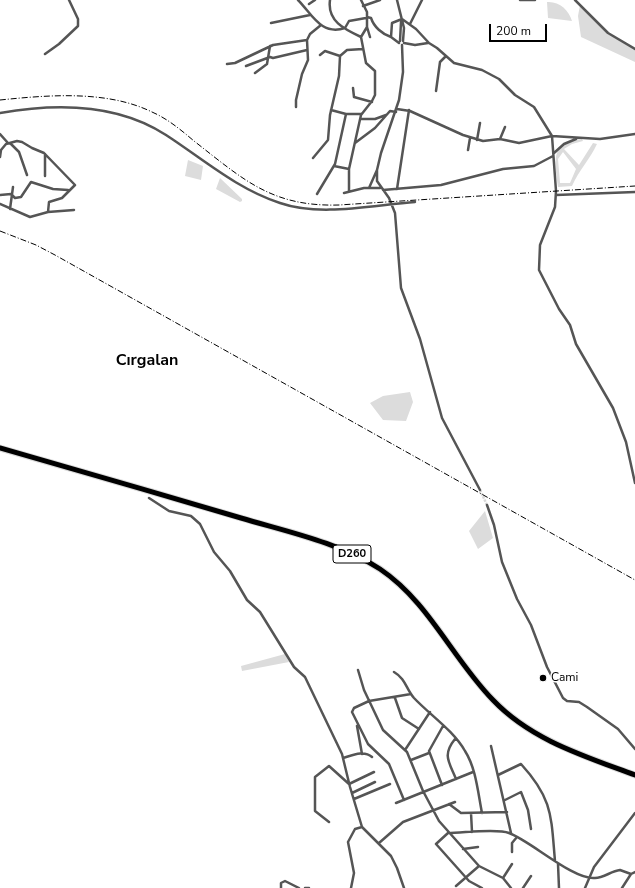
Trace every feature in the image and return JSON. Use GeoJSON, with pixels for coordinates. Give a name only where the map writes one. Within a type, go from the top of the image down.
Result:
{"type":"FeatureCollection","features":[{"type":"Feature","properties":{"kind":"highway","name":"D260"},"geometry":{"type":"LineString","coordinates":[[0,444],[307,534],[360,554],[389,572],[414,594],[431,614],[483,684],[515,716],[552,739],[635,771]]}},
{"type":"Feature","properties":{"kind":"highway","name":"D260"},"geometry":{"type":"LineString","coordinates":[[0,448],[309,538],[360,557],[391,577],[412,596],[428,615],[477,682],[513,718],[556,744],[635,775]]}},
{"type":"Feature","properties":{"kind":"street"},"geometry":{"type":"LineString","coordinates":[[45,54],[78,27],[78,19],[69,0]]}},
{"type":"Feature","properties":{"kind":"street"},"geometry":{"type":"LineString","coordinates":[[298,0],[310,15],[321,25],[334,31],[345,28],[349,21],[371,18],[373,23],[384,35],[392,37],[401,43],[415,45],[429,43]]}},
{"type":"Feature","properties":{"kind":"street"},"geometry":{"type":"LineString","coordinates":[[309,4],[315,0]]}},
{"type":"Feature","properties":{"kind":"street"},"geometry":{"type":"LineString","coordinates":[[330,0],[331,16],[337,23],[361,37]]}},
{"type":"Feature","properties":{"kind":"street"},"geometry":{"type":"LineString","coordinates":[[361,0],[367,11],[367,27],[370,37]]}},
{"type":"Feature","properties":{"kind":"street"},"geometry":{"type":"LineString","coordinates":[[363,6],[372,1],[380,0]]}},
{"type":"Feature","properties":{"kind":"street"},"geometry":{"type":"LineString","coordinates":[[396,0],[402,19],[401,43],[403,72],[396,110],[381,153],[376,179],[395,213],[400,278],[404,299],[420,339],[443,421],[480,490]]}},
{"type":"Feature","properties":{"kind":"street"},"geometry":{"type":"LineString","coordinates":[[409,25],[422,0]]}},
{"type":"Feature","properties":{"kind":"street"},"geometry":{"type":"LineString","coordinates":[[520,0],[536,0]]}},
{"type":"Feature","properties":{"kind":"street"},"geometry":{"type":"LineString","coordinates":[[575,0],[611,35],[635,49]]}},
{"type":"Feature","properties":{"kind":"street"},"geometry":{"type":"LineString","coordinates":[[271,23],[310,15]]}},
{"type":"Feature","properties":{"kind":"street"},"geometry":{"type":"LineString","coordinates":[[402,19],[456,64],[483,70],[499,79],[515,95],[536,109],[552,136],[556,207],[540,245],[538,262],[539,273],[570,325],[575,342],[613,408],[626,442],[635,483]]}},
{"type":"Feature","properties":{"kind":"street"},"geometry":{"type":"LineString","coordinates":[[392,37],[392,23],[402,19]]}},
{"type":"Feature","properties":{"kind":"street"},"geometry":{"type":"LineString","coordinates":[[296,106],[302,74],[308,60],[307,40],[310,34],[321,25]]}},
{"type":"Feature","properties":{"kind":"street"},"geometry":{"type":"LineString","coordinates":[[349,191],[349,169],[361,114],[372,102],[376,92],[375,72],[366,64],[361,37],[367,27]]}},
{"type":"Feature","properties":{"kind":"street"},"geometry":{"type":"LineString","coordinates":[[227,64],[236,62],[270,46],[307,40]]}},
{"type":"Feature","properties":{"kind":"street"},"geometry":{"type":"LineString","coordinates":[[255,73],[267,65],[270,57],[270,46]]}},
{"type":"Feature","properties":{"kind":"street"},"geometry":{"type":"LineString","coordinates":[[313,158],[328,140],[331,110],[339,76],[340,56],[347,50],[363,49]]}},
{"type":"Feature","properties":{"kind":"street"},"geometry":{"type":"LineString","coordinates":[[246,66],[270,57],[273,58],[307,50]]}},
{"type":"Feature","properties":{"kind":"street"},"geometry":{"type":"LineString","coordinates":[[320,55],[325,51],[340,56]]}},
{"type":"Feature","properties":{"kind":"street"},"geometry":{"type":"LineString","coordinates":[[436,91],[440,62],[446,56]]}},
{"type":"Feature","properties":{"kind":"street"},"geometry":{"type":"LineString","coordinates":[[353,88],[355,98],[372,102]]}},
{"type":"Feature","properties":{"kind":"street"},"geometry":{"type":"LineString","coordinates":[[0,113],[35,108],[72,106],[114,113],[137,119],[153,127],[219,172],[280,203],[323,209],[415,202]]}},
{"type":"Feature","properties":{"kind":"street"},"geometry":{"type":"LineString","coordinates":[[331,110],[346,114],[361,114]]}},
{"type":"Feature","properties":{"kind":"street"},"geometry":{"type":"LineString","coordinates":[[354,144],[375,128],[390,110],[409,110],[477,140],[500,139],[519,143],[552,136],[605,139],[635,134]]}},
{"type":"Feature","properties":{"kind":"street"},"geometry":{"type":"LineString","coordinates":[[397,188],[409,110]]}},
{"type":"Feature","properties":{"kind":"street"},"geometry":{"type":"LineString","coordinates":[[317,194],[334,166],[346,114]]}},
{"type":"Feature","properties":{"kind":"street"},"geometry":{"type":"LineString","coordinates":[[360,119],[375,119],[387,115]]}},
{"type":"Feature","properties":{"kind":"street"},"geometry":{"type":"LineString","coordinates":[[477,140],[480,123]]}},
{"type":"Feature","properties":{"kind":"street"},"geometry":{"type":"LineString","coordinates":[[500,139],[505,127]]}},
{"type":"Feature","properties":{"kind":"street"},"geometry":{"type":"LineString","coordinates":[[0,134],[19,152],[27,175]]}},
{"type":"Feature","properties":{"kind":"street"},"geometry":{"type":"LineString","coordinates":[[468,150],[470,138]]}},
{"type":"Feature","properties":{"kind":"street"},"geometry":{"type":"LineString","coordinates":[[344,193],[369,188],[381,189],[440,185],[508,168],[534,166],[553,155],[564,144],[579,138]]}},
{"type":"Feature","properties":{"kind":"street"},"geometry":{"type":"LineString","coordinates":[[0,157],[2,149],[8,143],[22,142],[45,154],[75,185],[68,190],[62,198],[49,202],[48,212]]}},
{"type":"Feature","properties":{"kind":"street"},"geometry":{"type":"LineString","coordinates":[[45,154],[46,176]]}},
{"type":"Feature","properties":{"kind":"street"},"geometry":{"type":"LineString","coordinates":[[334,166],[349,169]]}},
{"type":"Feature","properties":{"kind":"street"},"geometry":{"type":"LineString","coordinates":[[369,188],[377,170]]}},
{"type":"Feature","properties":{"kind":"street"},"geometry":{"type":"LineString","coordinates":[[0,195],[11,194],[16,198],[21,197],[28,184],[31,182],[53,189],[68,190]]}},
{"type":"Feature","properties":{"kind":"street"},"geometry":{"type":"LineString","coordinates":[[10,209],[13,187]]}},
{"type":"Feature","properties":{"kind":"street"},"geometry":{"type":"LineString","coordinates":[[556,195],[635,192]]}},
{"type":"Feature","properties":{"kind":"street"},"geometry":{"type":"LineString","coordinates":[[0,204],[30,217],[48,212],[74,210]]}},
{"type":"Feature","properties":{"kind":"street"},"geometry":{"type":"LineString","coordinates":[[149,498],[170,511],[191,516],[202,526],[214,552],[226,567],[247,600],[260,612],[294,668],[305,677],[343,758],[362,827],[379,843],[395,864],[404,888]]}},
{"type":"Feature","properties":{"kind":"street"},"geometry":{"type":"LineString","coordinates":[[487,505],[494,525],[502,562],[517,599],[529,620],[546,667],[563,698],[569,702],[579,702],[587,707],[618,729],[635,749]]}},
{"type":"Feature","properties":{"kind":"street"},"geometry":{"type":"LineString","coordinates":[[358,670],[362,687],[383,730],[405,750],[411,760],[432,811],[448,833],[479,866],[503,878],[511,888]]}},
{"type":"Feature","properties":{"kind":"street"},"geometry":{"type":"LineString","coordinates":[[394,672],[405,680],[411,694],[430,712],[466,752],[473,772],[482,812]]}},
{"type":"Feature","properties":{"kind":"street"},"geometry":{"type":"LineString","coordinates":[[404,800],[389,764],[369,746],[356,722],[353,709],[369,701],[395,698],[411,694]]}},
{"type":"Feature","properties":{"kind":"street"},"geometry":{"type":"LineString","coordinates":[[395,698],[402,718],[419,729]]}},
{"type":"Feature","properties":{"kind":"street"},"geometry":{"type":"LineString","coordinates":[[405,750],[430,712]]}},
{"type":"Feature","properties":{"kind":"street"},"geometry":{"type":"LineString","coordinates":[[356,722],[358,741],[362,754]]}},
{"type":"Feature","properties":{"kind":"street"},"geometry":{"type":"LineString","coordinates":[[442,784],[429,753],[430,747],[443,726]]}},
{"type":"Feature","properties":{"kind":"street"},"geometry":{"type":"LineString","coordinates":[[455,739],[449,747],[447,754],[456,779]]}},
{"type":"Feature","properties":{"kind":"street"},"geometry":{"type":"LineString","coordinates":[[491,746],[511,834]]}},
{"type":"Feature","properties":{"kind":"street"},"geometry":{"type":"LineString","coordinates":[[411,760],[429,753]]}},
{"type":"Feature","properties":{"kind":"street"},"geometry":{"type":"LineString","coordinates":[[343,758],[362,754],[372,757]]}},
{"type":"Feature","properties":{"kind":"street"},"geometry":{"type":"LineString","coordinates":[[498,775],[521,764],[534,778],[550,809],[559,888]]}},
{"type":"Feature","properties":{"kind":"street"},"geometry":{"type":"LineString","coordinates":[[329,822],[315,812],[314,778],[329,766],[349,784]]}},
{"type":"Feature","properties":{"kind":"street"},"geometry":{"type":"LineString","coordinates":[[349,784],[374,772]]}},
{"type":"Feature","properties":{"kind":"street"},"geometry":{"type":"LineString","coordinates":[[396,803],[473,772]]}},
{"type":"Feature","properties":{"kind":"street"},"geometry":{"type":"LineString","coordinates":[[352,793],[375,782]]}},
{"type":"Feature","properties":{"kind":"street"},"geometry":{"type":"LineString","coordinates":[[354,799],[390,784]]}},
{"type":"Feature","properties":{"kind":"street"},"geometry":{"type":"LineString","coordinates":[[504,800],[521,792],[528,810],[531,829]]}},
{"type":"Feature","properties":{"kind":"street"},"geometry":{"type":"LineString","coordinates":[[379,843],[400,824],[455,802]]}},
{"type":"Feature","properties":{"kind":"street"},"geometry":{"type":"LineString","coordinates":[[449,804],[459,813],[507,812]]}},
{"type":"Feature","properties":{"kind":"street"},"geometry":{"type":"LineString","coordinates":[[471,813],[472,832]]}},
{"type":"Feature","properties":{"kind":"street"},"geometry":{"type":"LineString","coordinates":[[585,888],[594,867],[635,813]]}},
{"type":"Feature","properties":{"kind":"street"},"geometry":{"type":"LineString","coordinates":[[351,888],[354,873],[348,842],[355,828],[362,827]]}},
{"type":"Feature","properties":{"kind":"street"},"geometry":{"type":"LineString","coordinates":[[482,888],[466,878],[436,844],[448,833],[503,831],[517,837],[556,862],[588,878],[599,878],[620,870],[631,874]]}},
{"type":"Feature","properties":{"kind":"street"},"geometry":{"type":"LineString","coordinates":[[512,852],[512,842],[517,837]]}},
{"type":"Feature","properties":{"kind":"street"},"geometry":{"type":"LineString","coordinates":[[463,849],[478,847]]}},
{"type":"Feature","properties":{"kind":"street"},"geometry":{"type":"LineString","coordinates":[[503,878],[512,864]]}},
{"type":"Feature","properties":{"kind":"street"},"geometry":{"type":"LineString","coordinates":[[456,886],[479,866]]}},
{"type":"Feature","properties":{"kind":"street"},"geometry":{"type":"LineString","coordinates":[[622,888],[631,874],[635,872]]}},
{"type":"Feature","properties":{"kind":"street"},"geometry":{"type":"LineString","coordinates":[[525,888],[531,876]]}},
{"type":"Feature","properties":{"kind":"street"},"geometry":{"type":"LineString","coordinates":[[281,888],[281,883],[285,881],[299,888]]}},
{"type":"Feature","properties":{"kind":"shaded area"},"geometry":{"type":"Polygon","coordinates":[[[547,2],[556,3],[563,7],[569,13],[572,21],[548,18],[547,2]]]}},
{"type":"Feature","properties":{"kind":"shaded area"},"geometry":{"type":"Polygon","coordinates":[[[580,5],[609,34],[635,49],[635,62],[581,37],[578,16],[580,5]]]}},
{"type":"Feature","properties":{"kind":"shaded area"},"geometry":{"type":"Polygon","coordinates":[[[582,139],[583,141],[572,144],[564,149],[579,165],[593,143],[597,144],[572,186],[558,187],[556,155],[564,144],[582,139]],[[563,152],[558,159],[560,183],[570,183],[576,169],[563,152]]]}},
{"type":"Feature","properties":{"kind":"shaded area"},"geometry":{"type":"Polygon","coordinates":[[[188,160],[203,166],[201,180],[185,176],[188,160]]]}},
{"type":"Feature","properties":{"kind":"shaded area"},"geometry":{"type":"Polygon","coordinates":[[[220,178],[242,199],[242,201],[240,202],[216,189],[220,178]]]}},
{"type":"Feature","properties":{"kind":"shaded area"},"geometry":{"type":"Polygon","coordinates":[[[410,392],[413,402],[406,421],[383,420],[370,403],[383,396],[410,392]]]}},
{"type":"Feature","properties":{"kind":"shaded area"},"geometry":{"type":"Polygon","coordinates":[[[485,511],[493,538],[478,549],[469,531],[485,511]]]}},
{"type":"Feature","properties":{"kind":"shaded area"},"geometry":{"type":"Polygon","coordinates":[[[285,654],[289,662],[242,671],[241,666],[285,654]]]}},
{"type":"Feature","properties":{"kind":"tunnel"},"geometry":{"type":"LineString","coordinates":[[480,490],[487,505]]}},
{"type":"Feature","properties":{"kind":"railway"},"geometry":{"type":"LineString","coordinates":[[0,100],[78,96],[97,97],[135,105],[169,121],[228,168],[260,188],[277,196],[295,201],[316,204],[339,205],[635,186]]}},
{"type":"Feature","properties":{"kind":"railway"},"geometry":{"type":"LineString","coordinates":[[0,231],[36,245],[55,255],[635,580]]}},
{"type":"Feature","properties":{"kind":"place","name":"Cami"},"geometry":{"type":"Point","coordinates":[543,678]}},
{"type":"Feature","properties":{"kind":"district","name":"Cırgalan"},"geometry":{"type":"Point","coordinates":[147,361]}}]}
